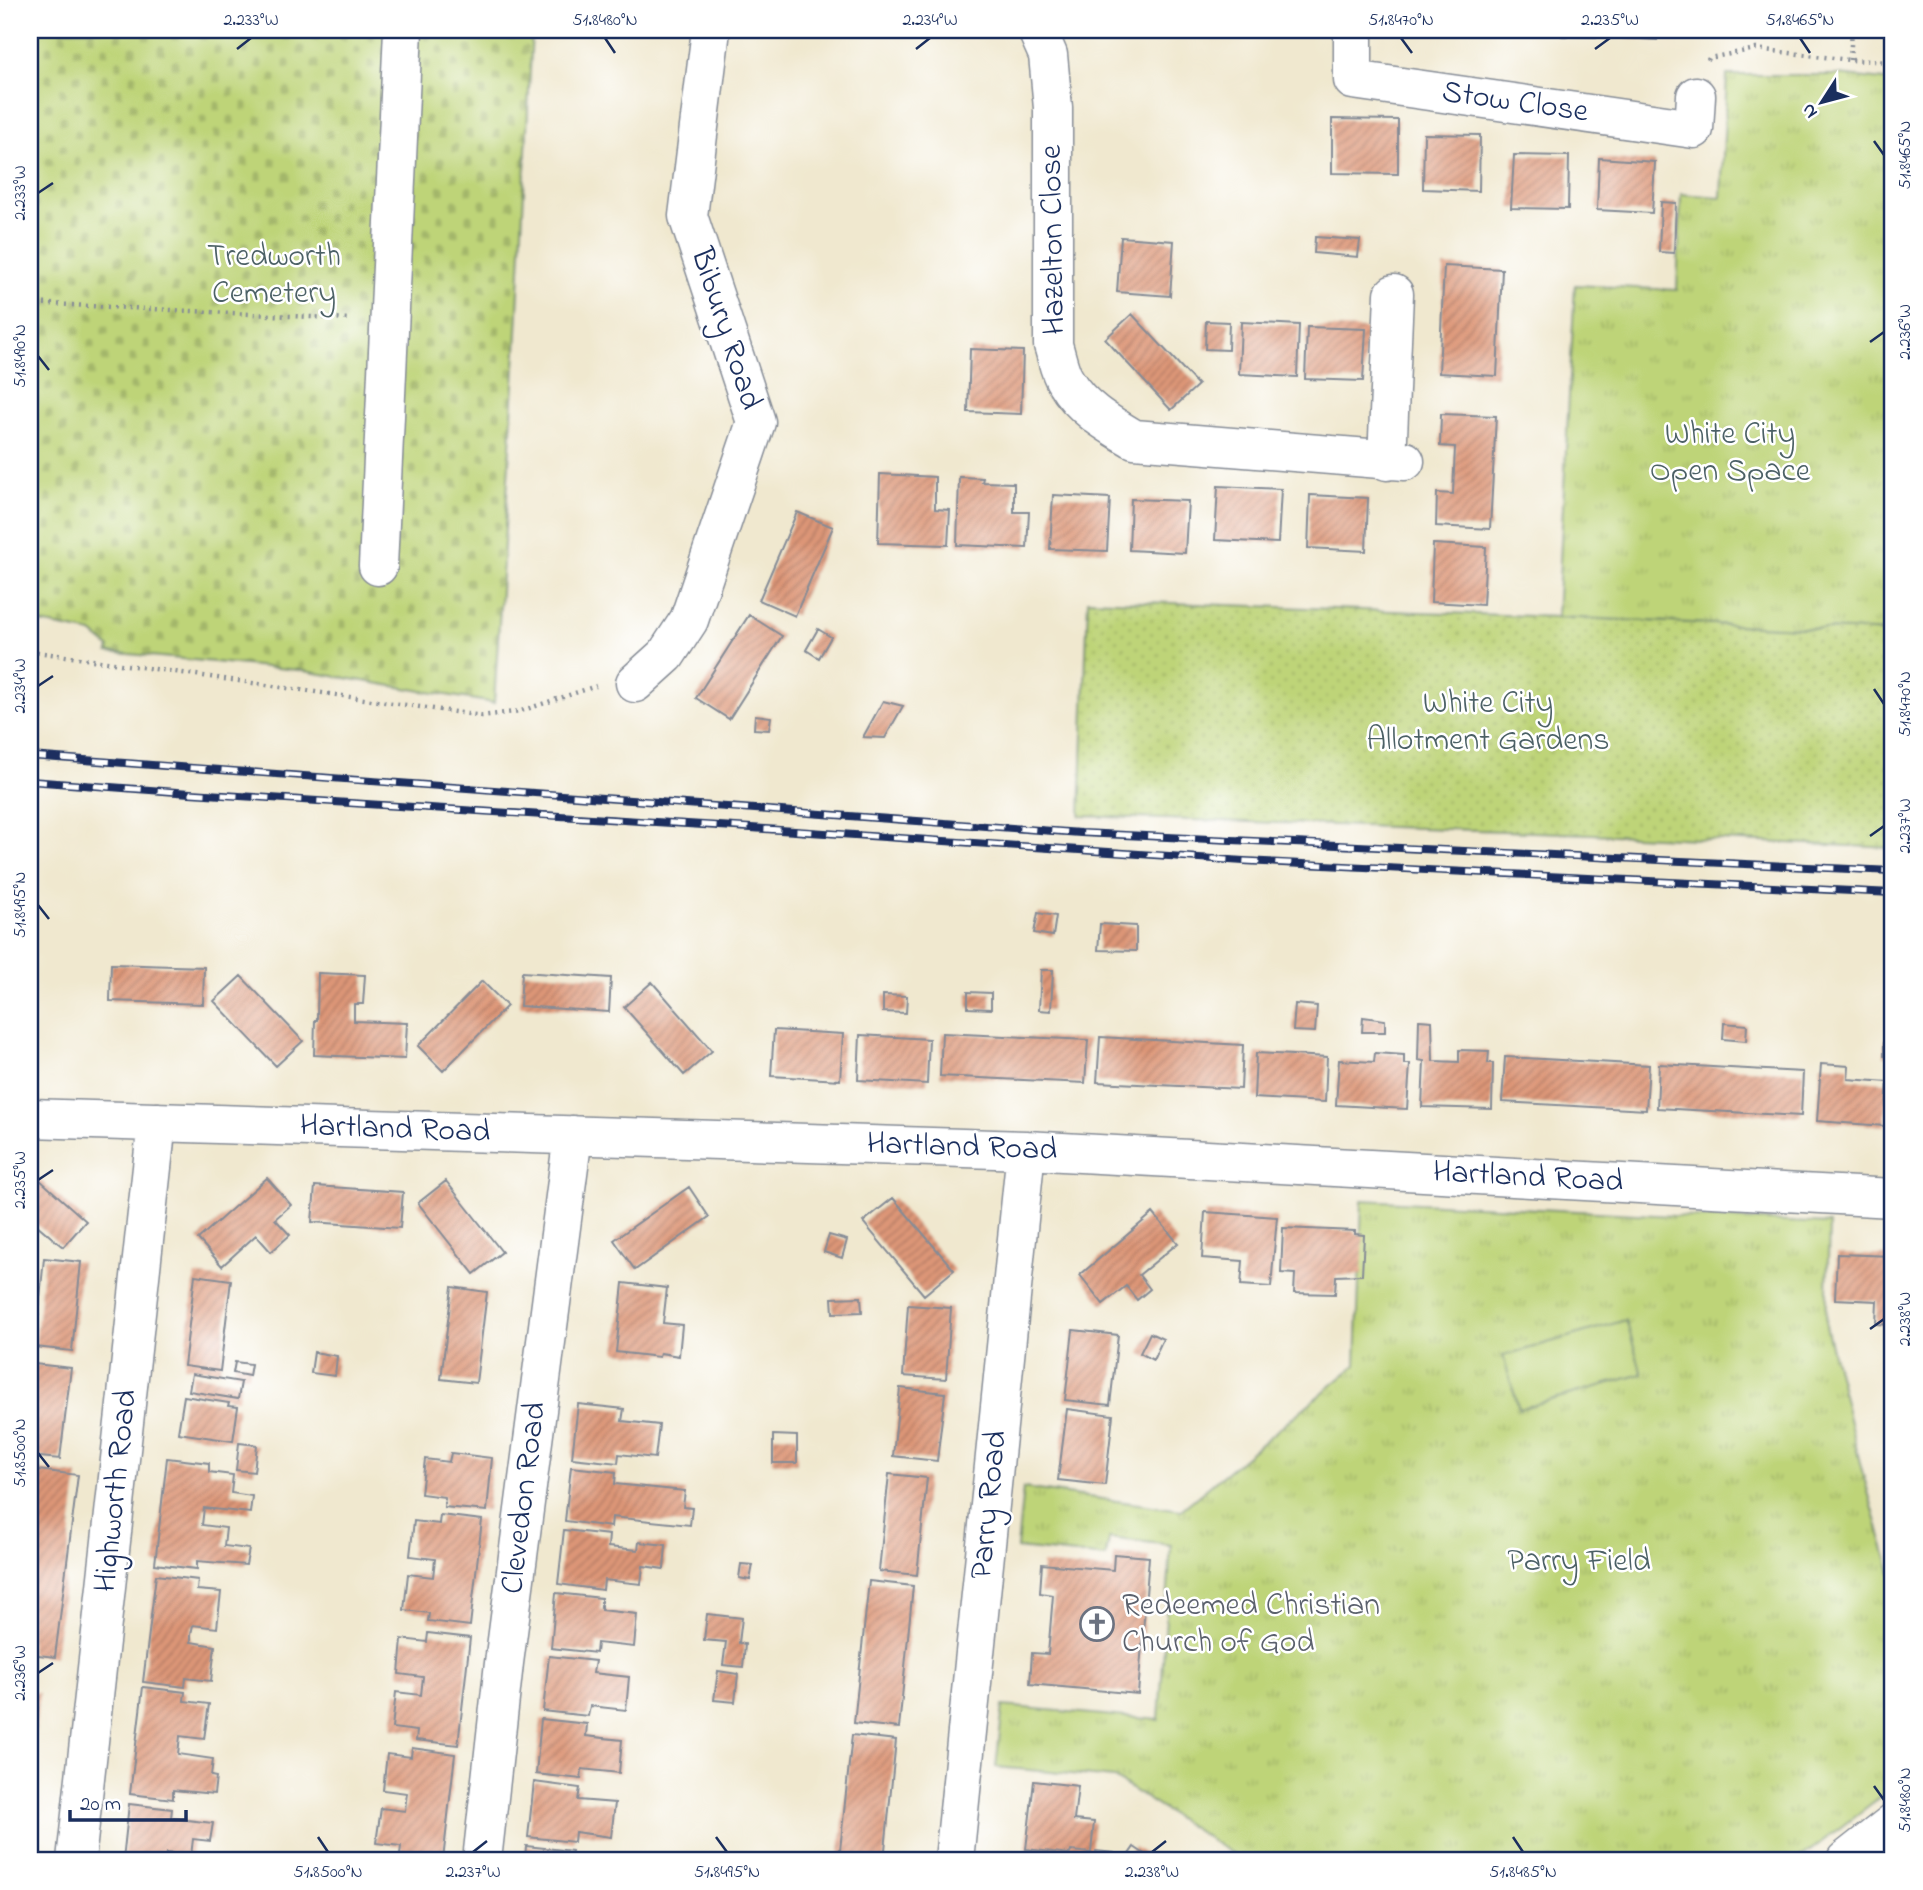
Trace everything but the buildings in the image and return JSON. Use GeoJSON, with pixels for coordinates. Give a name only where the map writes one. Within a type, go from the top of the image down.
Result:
{"type":"FeatureCollection","features":[{"type":"Feature","properties":{"kind":"street"},"geometry":{"type":"LineString","coordinates":[[378,566],[403,30]]}},
{"type":"Feature","properties":{"kind":"street","name":"Bibury Road"},"geometry":{"type":"LineString","coordinates":[[635,683],[666,655],[689,620],[756,422],[688,216],[711,30]]}},
{"type":"Feature","properties":{"kind":"street","name":"Hazelton Close"},"geometry":{"type":"LineString","coordinates":[[1037,30],[1048,55],[1053,108],[1053,345],[1065,381],[1084,405],[1108,424],[1134,439],[1396,461],[1394,294]]}},
{"type":"Feature","properties":{"kind":"street","name":"Stow Close"},"geometry":{"type":"LineString","coordinates":[[1353,30],[1353,80],[1694,129],[1696,96]]}},
{"type":"Feature","properties":{"kind":"street","name":"Hartland Road"},"geometry":{"type":"LineString","coordinates":[[30,1118],[1026,1150],[1893,1198]]}},
{"type":"Feature","properties":{"kind":"street","name":"Highworth Road"},"geometry":{"type":"LineString","coordinates":[[76,1860],[157,1122]]}},
{"type":"Feature","properties":{"kind":"street","name":"Clevedon Road"},"geometry":{"type":"LineString","coordinates":[[482,1860],[504,1663],[573,1135]]}},
{"type":"Feature","properties":{"kind":"street","name":"Parry Road"},"geometry":{"type":"LineString","coordinates":[[954,1860],[1026,1150]]}},
{"type":"Feature","properties":{"kind":"street"},"geometry":{"type":"LineString","coordinates":[[1846,1860],[1893,1823]]}},
{"type":"Feature","properties":{"kind":"path"},"geometry":{"type":"LineString","coordinates":[[1850,60],[1852,30]]}},
{"type":"Feature","properties":{"kind":"path"},"geometry":{"type":"LineString","coordinates":[[1696,96],[1709,58],[1756,49],[1893,62]]}},
{"type":"Feature","properties":{"kind":"path"},"geometry":{"type":"LineString","coordinates":[[30,303],[390,321]]}},
{"type":"Feature","properties":{"kind":"path"},"geometry":{"type":"LineString","coordinates":[[30,652],[482,716],[521,711],[602,684],[635,683]]}},
{"type":"Feature","properties":{"kind":"green space","name":"Tredworth Cemetery"},"geometry":{"type":"Polygon","coordinates":[[[30,30],[532,30],[516,351],[494,703],[298,670],[108,652],[109,647],[92,633],[30,621],[30,30]]]}},
{"type":"Feature","properties":{"kind":"green space","name":"White City Open Space"},"geometry":{"type":"Polygon","coordinates":[[[1727,75],[1839,75],[1893,81],[1893,632],[1557,617],[1575,285],[1677,290],[1681,194],[1721,197],[1727,75]]]}},
{"type":"Feature","properties":{"kind":"green space","name":"White City Allotment Gardens"},"geometry":{"type":"Polygon","coordinates":[[[1088,600],[1893,632],[1893,848],[1591,834],[1080,816],[1088,600]]]}},
{"type":"Feature","properties":{"kind":"green space","name":"Parry Field"},"geometry":{"type":"Polygon","coordinates":[[[1362,1200],[1829,1224],[1826,1326],[1861,1467],[1893,1579],[1893,1787],[1798,1860],[1242,1860],[1114,1778],[996,1767],[1003,1706],[1159,1720],[1171,1545],[1109,1538],[1106,1557],[1017,1548],[1023,1488],[1181,1510],[1356,1365],[1362,1200]]]}},
{"type":"Feature","properties":{"kind":"green space"},"geometry":{"type":"Polygon","coordinates":[[[1626,1320],[1642,1374],[1519,1409],[1503,1356],[1626,1320]]]}},
{"type":"Feature","properties":{"kind":"railway"},"geometry":{"type":"LineString","coordinates":[[30,756],[1081,833],[1893,871]]}},
{"type":"Feature","properties":{"kind":"railway"},"geometry":{"type":"LineString","coordinates":[[30,781],[1244,861],[1893,893]]}},
{"type":"Feature","properties":{"kind":"place","name":"Redeemed Christian Church of God"},"geometry":{"type":"Point","coordinates":[1097,1624]}}]}
